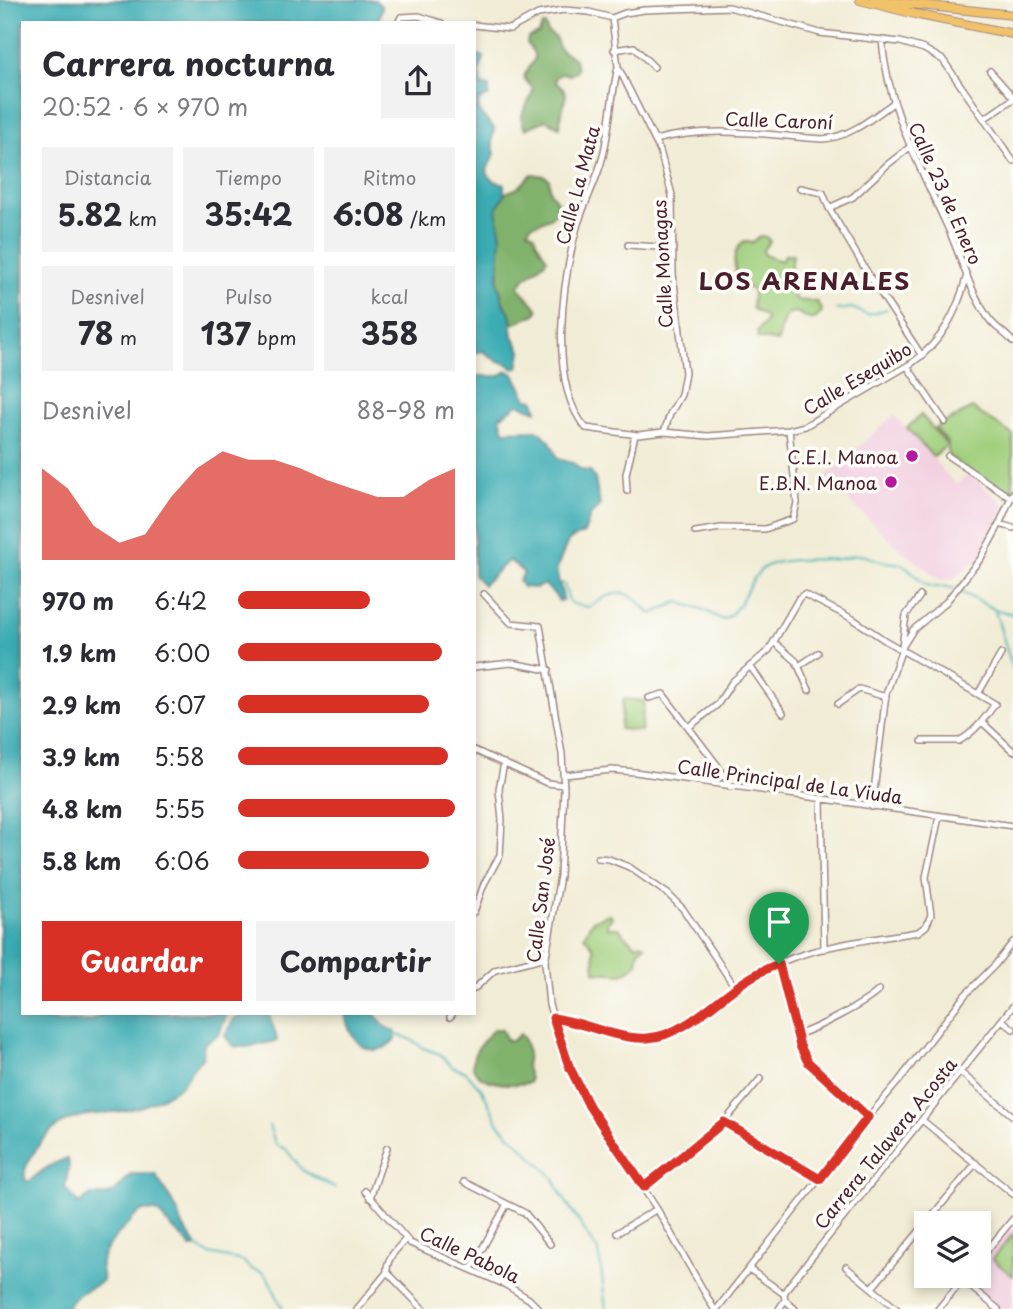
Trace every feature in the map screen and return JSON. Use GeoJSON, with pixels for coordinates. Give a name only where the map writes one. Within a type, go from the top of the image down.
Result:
{"type":"FeatureCollection","features":[{"type":"Feature","properties":{"kind":"main road"},"geometry":{"type":"LineString","coordinates":[[860,0],[1013,34]]}},
{"type":"Feature","properties":{"kind":"main road"},"geometry":{"type":"LineString","coordinates":[[872,0],[1013,15]]}},
{"type":"Feature","properties":{"kind":"street"},"geometry":{"type":"LineString","coordinates":[[476,25],[510,29],[538,14],[564,10],[612,18],[637,10],[729,8],[820,33],[906,43],[943,60],[1013,161]]}},
{"type":"Feature","properties":{"kind":"street"},"geometry":{"type":"LineString","coordinates":[[399,21],[410,16],[434,21]]}},
{"type":"Feature","properties":{"kind":"street","name":"Calle Monagas"},"geometry":{"type":"LineString","coordinates":[[612,18],[618,67],[655,140],[671,189],[674,285],[685,373],[681,395],[664,432]]}},
{"type":"Feature","properties":{"kind":"street","name":"Calle 23 de Enero"},"geometry":{"type":"LineString","coordinates":[[882,41],[893,103],[910,147],[988,318],[1013,342]]}},
{"type":"Feature","properties":{"kind":"street"},"geometry":{"type":"LineString","coordinates":[[614,50],[634,47],[654,67]]}},
{"type":"Feature","properties":{"kind":"street","name":"Calle La Mata"},"geometry":{"type":"LineString","coordinates":[[589,429],[579,419],[565,380],[565,299],[577,229],[603,153],[618,67]]}},
{"type":"Feature","properties":{"kind":"street"},"geometry":{"type":"LineString","coordinates":[[984,119],[1013,98],[990,71]]}},
{"type":"Feature","properties":{"kind":"street","name":"Calle Caroní"},"geometry":{"type":"LineString","coordinates":[[655,140],[688,134],[728,132],[835,138],[893,103]]}},
{"type":"Feature","properties":{"kind":"street"},"geometry":{"type":"LineString","coordinates":[[829,208],[853,197],[910,147]]}},
{"type":"Feature","properties":{"kind":"street"},"geometry":{"type":"LineString","coordinates":[[800,188],[823,193],[829,208],[895,317],[922,356]]}},
{"type":"Feature","properties":{"kind":"street"},"geometry":{"type":"LineString","coordinates":[[628,245],[673,248]]}},
{"type":"Feature","properties":{"kind":"street","name":"Calle Esequibo"},"geometry":{"type":"LineString","coordinates":[[589,429],[635,435],[664,432],[708,436],[789,430],[814,421],[922,356],[946,329],[967,275]]}},
{"type":"Feature","properties":{"kind":"street"},"geometry":{"type":"LineString","coordinates":[[907,366],[945,422]]}},
{"type":"Feature","properties":{"kind":"street"},"geometry":{"type":"LineString","coordinates":[[695,532],[721,528],[765,529],[793,519],[797,503],[789,430]]}},
{"type":"Feature","properties":{"kind":"street"},"geometry":{"type":"LineString","coordinates":[[627,491],[626,474],[635,435]]}},
{"type":"Feature","properties":{"kind":"street"},"geometry":{"type":"LineString","coordinates":[[872,807],[886,697],[902,650],[913,629],[953,593],[981,558],[1012,494],[948,456]]}},
{"type":"Feature","properties":{"kind":"street"},"geometry":{"type":"LineString","coordinates":[[999,524],[1013,528]]}},
{"type":"Feature","properties":{"kind":"street","name":"Calle San José"},"geometry":{"type":"LineString","coordinates":[[484,594],[513,624],[536,624],[542,629],[549,670],[564,775],[560,876],[546,957],[548,998],[553,1018],[569,1066],[589,1106],[644,1187],[716,1309]]}},
{"type":"Feature","properties":{"kind":"street"},"geometry":{"type":"LineString","coordinates":[[690,727],[721,701],[732,682],[764,655],[804,594],[830,606],[995,704],[982,722],[959,741],[922,741]]}},
{"type":"Feature","properties":{"kind":"street"},"geometry":{"type":"LineString","coordinates":[[902,650],[906,615],[920,596]]}},
{"type":"Feature","properties":{"kind":"street"},"geometry":{"type":"LineString","coordinates":[[774,642],[792,656],[809,690]]}},
{"type":"Feature","properties":{"kind":"street"},"geometry":{"type":"LineString","coordinates":[[799,666],[818,653]]}},
{"type":"Feature","properties":{"kind":"street"},"geometry":{"type":"LineString","coordinates":[[978,694],[1001,654]]}},
{"type":"Feature","properties":{"kind":"street"},"geometry":{"type":"LineString","coordinates":[[476,667],[511,663],[549,670]]}},
{"type":"Feature","properties":{"kind":"street"},"geometry":{"type":"LineString","coordinates":[[750,666],[783,713]]}},
{"type":"Feature","properties":{"kind":"street"},"geometry":{"type":"LineString","coordinates":[[838,704],[859,690],[886,697]]}},
{"type":"Feature","properties":{"kind":"street"},"geometry":{"type":"LineString","coordinates":[[649,698],[663,694],[690,727],[731,787]]}},
{"type":"Feature","properties":{"kind":"street"},"geometry":{"type":"LineString","coordinates":[[982,722],[1013,751]]}},
{"type":"Feature","properties":{"kind":"street"},"geometry":{"type":"LineString","coordinates":[[476,751],[547,783],[564,785]]}},
{"type":"Feature","properties":{"kind":"street"},"geometry":{"type":"LineString","coordinates":[[476,906],[484,884],[500,855],[502,820],[499,789],[504,763]]}},
{"type":"Feature","properties":{"kind":"street","name":"Calle Principal de La Viuda"},"geometry":{"type":"LineString","coordinates":[[564,775],[620,770],[1013,826]]}},
{"type":"Feature","properties":{"kind":"street"},"geometry":{"type":"LineString","coordinates":[[821,799],[824,949]]}},
{"type":"Feature","properties":{"kind":"street"},"geometry":{"type":"LineString","coordinates":[[553,1018],[631,1036],[654,1037],[687,1023],[761,971],[802,954],[918,932],[926,926],[932,909],[926,877],[939,817]]}},
{"type":"Feature","properties":{"kind":"street"},"geometry":{"type":"LineString","coordinates":[[598,858],[609,859],[629,867],[668,894],[683,909],[736,988]]}},
{"type":"Feature","properties":{"kind":"street"},"geometry":{"type":"LineString","coordinates":[[716,1309],[965,995],[1013,942]]}},
{"type":"Feature","properties":{"kind":"street"},"geometry":{"type":"LineString","coordinates":[[476,987],[495,970],[546,957]]}},
{"type":"Feature","properties":{"kind":"street"},"geometry":{"type":"LineString","coordinates":[[779,964],[797,1035],[811,1067],[868,1117]]}},
{"type":"Feature","properties":{"kind":"street"},"geometry":{"type":"LineString","coordinates":[[797,1035],[869,999],[879,990]]}},
{"type":"Feature","properties":{"kind":"street","name":"Carrera Talavera Acosta"},"geometry":{"type":"LineString","coordinates":[[779,1309],[784,1297],[1013,1006]]}},
{"type":"Feature","properties":{"kind":"street"},"geometry":{"type":"LineString","coordinates":[[1002,1020],[1013,1029]]}},
{"type":"Feature","properties":{"kind":"street"},"geometry":{"type":"LineString","coordinates":[[960,1072],[1013,1116]]}},
{"type":"Feature","properties":{"kind":"street"},"geometry":{"type":"LineString","coordinates":[[644,1187],[724,1122],[761,1078]]}},
{"type":"Feature","properties":{"kind":"street"},"geometry":{"type":"LineString","coordinates":[[922,1120],[1013,1194]]}},
{"type":"Feature","properties":{"kind":"street"},"geometry":{"type":"LineString","coordinates":[[724,1122],[820,1179]]}},
{"type":"Feature","properties":{"kind":"street"},"geometry":{"type":"LineString","coordinates":[[370,1198],[387,1148]]}},
{"type":"Feature","properties":{"kind":"street"},"geometry":{"type":"LineString","coordinates":[[872,1288],[976,1163]]}},
{"type":"Feature","properties":{"kind":"street"},"geometry":{"type":"LineString","coordinates":[[464,1182],[528,1216],[550,1244]]}},
{"type":"Feature","properties":{"kind":"street","name":"Calle Pabola"},"geometry":{"type":"LineString","coordinates":[[365,1191],[406,1239],[426,1251],[513,1289],[530,1299],[539,1309]]}},
{"type":"Feature","properties":{"kind":"street"},"geometry":{"type":"LineString","coordinates":[[471,1269],[507,1204]]}},
{"type":"Feature","properties":{"kind":"street"},"geometry":{"type":"LineString","coordinates":[[617,1233],[657,1209]]}},
{"type":"Feature","properties":{"kind":"street"},"geometry":{"type":"LineString","coordinates":[[991,1245],[1013,1219]]}},
{"type":"Feature","properties":{"kind":"street"},"geometry":{"type":"LineString","coordinates":[[358,1309],[387,1272],[388,1262],[406,1239]]}},
{"type":"Feature","properties":{"kind":"street"},"geometry":{"type":"LineString","coordinates":[[846,1267],[897,1309]]}},
{"type":"Feature","properties":{"kind":"street"},"geometry":{"type":"LineString","coordinates":[[749,1269],[795,1309]]}},
{"type":"Feature","properties":{"kind":"street"},"geometry":{"type":"LineString","coordinates":[[387,1272],[423,1309]]}},
{"type":"Feature","properties":{"kind":"street"},"geometry":{"type":"LineString","coordinates":[[938,1309],[956,1288]]}},
{"type":"Feature","properties":{"kind":"street"},"geometry":{"type":"LineString","coordinates":[[975,1288],[998,1309]]}},
{"type":"Feature","properties":{"kind":"shaded area"},"geometry":{"type":"Polygon","coordinates":[[[894,415],[956,485],[969,474],[1006,506],[978,558],[955,578],[942,581],[897,547],[825,477],[894,415]]]}},
{"type":"Feature","properties":{"kind":"shaded area"},"geometry":{"type":"Polygon","coordinates":[[[1013,1219],[1013,1309],[998,1309],[972,1288],[991,1288],[991,1245],[1013,1219]]]}},
{"type":"Feature","properties":{"kind":"green space"},"geometry":{"type":"Polygon","coordinates":[[[542,25],[555,37],[561,50],[575,59],[577,70],[570,75],[562,73],[555,78],[566,94],[559,127],[546,120],[525,129],[522,118],[533,89],[524,78],[535,58],[527,44],[528,38],[539,34],[542,25]]]}},
{"type":"Feature","properties":{"kind":"green space"},"geometry":{"type":"Polygon","coordinates":[[[532,174],[549,179],[550,193],[557,206],[554,215],[531,225],[528,230],[535,235],[547,259],[519,286],[538,311],[512,324],[498,283],[500,236],[496,209],[505,193],[518,188],[532,174]]]}},
{"type":"Feature","properties":{"kind":"green space"},"geometry":{"type":"Polygon","coordinates":[[[760,236],[770,241],[763,250],[764,255],[781,261],[785,255],[793,254],[790,271],[795,300],[817,302],[822,311],[813,319],[797,312],[787,315],[777,342],[758,338],[757,332],[765,323],[766,317],[752,308],[753,291],[748,287],[741,290],[739,288],[735,268],[739,246],[744,241],[752,243],[760,236]]]}},
{"type":"Feature","properties":{"kind":"green space"},"geometry":{"type":"Polygon","coordinates":[[[972,408],[1013,435],[1013,493],[1010,498],[948,456],[948,443],[935,428],[972,408]]]}},
{"type":"Feature","properties":{"kind":"green space"},"geometry":{"type":"Polygon","coordinates":[[[921,415],[947,445],[933,457],[907,428],[921,415]]]}},
{"type":"Feature","properties":{"kind":"green space"},"geometry":{"type":"Polygon","coordinates":[[[623,699],[644,701],[641,731],[620,729],[623,699]]]}},
{"type":"Feature","properties":{"kind":"green space"},"geometry":{"type":"Polygon","coordinates":[[[609,914],[612,917],[607,924],[608,928],[619,928],[636,945],[645,945],[638,952],[637,964],[623,974],[595,972],[594,948],[584,936],[592,921],[609,914]]]}},
{"type":"Feature","properties":{"kind":"green space"},"geometry":{"type":"Polygon","coordinates":[[[493,1029],[502,1030],[507,1041],[512,1041],[520,1034],[523,1037],[528,1053],[526,1067],[529,1083],[492,1082],[476,1073],[473,1066],[474,1056],[493,1029]]]}},
{"type":"Feature","properties":{"kind":"green space"},"geometry":{"type":"Polygon","coordinates":[[[1013,1234],[1013,1276],[992,1259],[1013,1234]]]}},
{"type":"Feature","properties":{"kind":"water"},"geometry":{"type":"Polygon","coordinates":[[[0,0],[375,0],[382,7],[378,21],[21,21],[21,1015],[42,1015],[50,1021],[90,1021],[101,1015],[226,1015],[219,1034],[204,1044],[202,1059],[178,1088],[141,1107],[74,1118],[59,1125],[45,1137],[25,1171],[26,1181],[30,1181],[52,1164],[68,1159],[65,1188],[79,1204],[91,1195],[115,1192],[131,1174],[155,1174],[177,1210],[182,1225],[197,1246],[191,1248],[158,1212],[140,1212],[115,1237],[106,1251],[101,1262],[102,1281],[74,1298],[67,1309],[0,1309],[0,0]]]}},
{"type":"Feature","properties":{"kind":"water"},"geometry":{"type":"Polygon","coordinates":[[[476,54],[484,57],[479,73],[481,85],[489,87],[489,96],[479,100],[478,104],[482,116],[494,128],[492,142],[495,154],[487,171],[489,178],[504,184],[504,196],[496,209],[501,236],[498,283],[503,302],[510,313],[513,336],[521,351],[518,368],[513,369],[483,351],[476,353],[476,54]]]}},
{"type":"Feature","properties":{"kind":"water"},"geometry":{"type":"Polygon","coordinates":[[[507,371],[514,374],[527,399],[534,400],[537,411],[518,404],[500,417],[504,431],[537,430],[550,441],[558,459],[573,463],[581,470],[590,471],[595,479],[600,505],[590,516],[584,533],[569,541],[557,568],[563,600],[559,601],[545,584],[536,588],[523,587],[519,581],[524,573],[509,560],[483,585],[476,577],[476,376],[499,376],[507,371]]]}},
{"type":"Feature","properties":{"kind":"water"},"geometry":{"type":"Polygon","coordinates":[[[240,1015],[270,1015],[277,1041],[247,1047],[233,1046],[225,1036],[234,1019],[240,1015]]]}},
{"type":"Feature","properties":{"kind":"water"},"geometry":{"type":"Polygon","coordinates":[[[345,1015],[376,1015],[385,1027],[396,1032],[396,1038],[379,1050],[371,1050],[357,1041],[347,1024],[345,1015]]]}},
{"type":"Feature","properties":{"kind":"waterway"},"geometry":{"type":"LineString","coordinates":[[836,310],[852,308],[868,315],[887,309]]}},
{"type":"Feature","properties":{"kind":"waterway"},"geometry":{"type":"LineString","coordinates":[[560,583],[564,584],[569,601],[576,605],[589,607],[605,597],[622,594],[636,600],[652,614],[678,602],[704,610],[723,620],[736,609],[762,569],[787,561],[840,559],[860,555],[903,565],[927,585],[954,589]]}},
{"type":"Feature","properties":{"kind":"waterway"},"geometry":{"type":"LineString","coordinates":[[959,591],[994,609],[1013,614]]}},
{"type":"Feature","properties":{"kind":"waterway"},"geometry":{"type":"LineString","coordinates":[[995,611],[1013,670]]}},
{"type":"Feature","properties":{"kind":"waterway"},"geometry":{"type":"LineString","coordinates":[[395,1034],[440,1054],[452,1067],[466,1072],[482,1090],[499,1124],[553,1177],[599,1253],[606,1309]]}},
{"type":"Feature","properties":{"kind":"waterway"},"geometry":{"type":"LineString","coordinates":[[269,1126],[276,1145],[286,1149],[302,1170],[335,1188]]}},
{"type":"Feature","properties":{"kind":"waterway"},"geometry":{"type":"LineString","coordinates":[[195,1245],[209,1254],[243,1261],[251,1269],[263,1273],[283,1309]]}},
{"type":"Feature","properties":{"kind":"place","name":"C.E.I. Manoa"},"geometry":{"type":"Point","coordinates":[912,456]}},
{"type":"Feature","properties":{"kind":"place","name":"E.B.N. Manoa"},"geometry":{"type":"Point","coordinates":[891,482]}},
{"type":"Feature","properties":{"kind":"district","name":"LOS ARENALES"},"geometry":{"type":"Point","coordinates":[805,280]}},
{"type":"Feature","properties":{"kind":"route"},"geometry":{"type":"LineString","coordinates":[[779,964],[800,1046],[808,1062],[868,1117],[820,1179],[724,1122],[644,1187],[589,1106],[569,1066],[553,1018],[631,1036],[659,1037],[713,1006],[734,988],[761,971],[779,964]]}}]}
